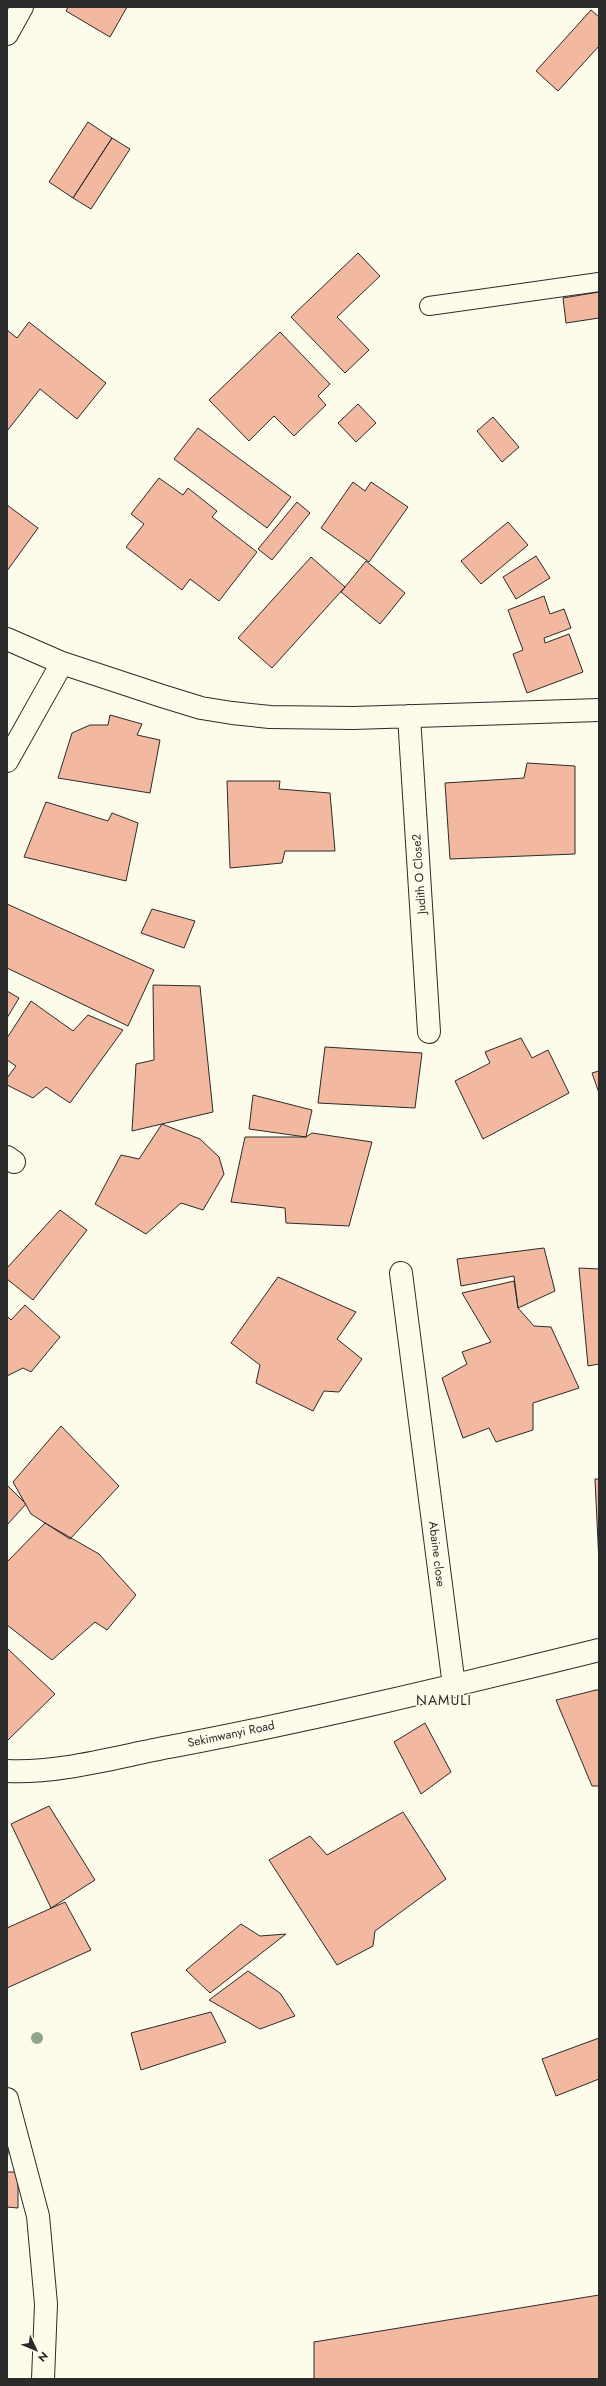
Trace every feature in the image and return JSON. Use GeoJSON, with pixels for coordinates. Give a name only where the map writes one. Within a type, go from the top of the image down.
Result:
{"type":"FeatureCollection","features":[{"type":"Feature","properties":{"kind":"street"},"geometry":{"type":"LineString","coordinates":[[7,34],[22,7]]}},
{"type":"Feature","properties":{"kind":"street"},"geometry":{"type":"LineString","coordinates":[[7,640],[62,663],[188,704],[232,713],[309,718],[599,710]]}},
{"type":"Feature","properties":{"kind":"street"},"geometry":{"type":"LineString","coordinates":[[7,762],[62,663]]}},
{"type":"Feature","properties":{"kind":"street","name":"Judith O Close2"},"geometry":{"type":"LineString","coordinates":[[409,716],[429,1032]]}},
{"type":"Feature","properties":{"kind":"street","name":"Abaine close"},"geometry":{"type":"LineString","coordinates":[[400,1273],[454,1686]]}},
{"type":"Feature","properties":{"kind":"street"},"geometry":{"type":"LineString","coordinates":[[454,1686],[599,1650]]}},
{"type":"Feature","properties":{"kind":"street","name":"Sekimwanyi Road"},"geometry":{"type":"LineString","coordinates":[[7,1770],[47,1769],[201,1741],[454,1686]]}},
{"type":"Feature","properties":{"kind":"street"},"geometry":{"type":"LineString","coordinates":[[7,2099],[38,2216],[46,2304],[43,2379]]}},
{"type":"Feature","properties":{"kind":"lane"},"geometry":{"type":"LineString","coordinates":[[429,306],[599,282]]}},
{"type":"Feature","properties":{"kind":"building"},"geometry":{"type":"Polygon","coordinates":[[[68,7],[127,7],[110,37],[66,11],[68,7]]]}},
{"type":"Feature","properties":{"kind":"building"},"geometry":{"type":"Polygon","coordinates":[[[591,10],[599,17],[599,46],[558,91],[536,71],[591,10]]]}},
{"type":"Feature","properties":{"kind":"building"},"geometry":{"type":"Polygon","coordinates":[[[88,122],[112,138],[73,198],[49,182],[88,122]]]}},
{"type":"Feature","properties":{"kind":"building"},"geometry":{"type":"Polygon","coordinates":[[[112,138],[130,149],[91,209],[73,198],[112,138]]]}},
{"type":"Feature","properties":{"kind":"building"},"geometry":{"type":"Polygon","coordinates":[[[358,253],[380,276],[337,317],[369,350],[345,373],[291,317],[358,253]]]}},
{"type":"Feature","properties":{"kind":"building"},"geometry":{"type":"Polygon","coordinates":[[[599,292],[599,318],[566,323],[563,298],[599,292]]]}},
{"type":"Feature","properties":{"kind":"building"},"geometry":{"type":"Polygon","coordinates":[[[29,322],[106,383],[77,419],[40,389],[7,431],[7,330],[17,338],[29,322]]]}},
{"type":"Feature","properties":{"kind":"building"},"geometry":{"type":"Polygon","coordinates":[[[280,332],[330,384],[318,396],[326,405],[294,436],[274,416],[249,441],[209,400],[280,332]]]}},
{"type":"Feature","properties":{"kind":"building"},"geometry":{"type":"Polygon","coordinates":[[[358,404],[376,423],[356,442],[338,423],[358,404]]]}},
{"type":"Feature","properties":{"kind":"building"},"geometry":{"type":"Polygon","coordinates":[[[493,417],[519,447],[502,462],[477,431],[493,417]]]}},
{"type":"Feature","properties":{"kind":"building"},"geometry":{"type":"Polygon","coordinates":[[[198,428],[291,497],[267,528],[174,459],[198,428]]]}},
{"type":"Feature","properties":{"kind":"building"},"geometry":{"type":"Polygon","coordinates":[[[159,478],[183,495],[188,488],[217,511],[212,517],[257,552],[219,601],[190,579],[182,590],[126,547],[144,524],[131,514],[159,478]]]}},
{"type":"Feature","properties":{"kind":"building"},"geometry":{"type":"Polygon","coordinates":[[[353,482],[365,491],[371,482],[408,507],[369,562],[321,528],[353,482]]]}},
{"type":"Feature","properties":{"kind":"building"},"geometry":{"type":"Polygon","coordinates":[[[297,502],[310,513],[272,560],[258,549],[297,502]]]}},
{"type":"Feature","properties":{"kind":"building"},"geometry":{"type":"Polygon","coordinates":[[[7,505],[38,528],[7,571],[7,505]]]}},
{"type":"Feature","properties":{"kind":"building"},"geometry":{"type":"Polygon","coordinates":[[[508,522],[528,545],[481,584],[461,561],[508,522]]]}},
{"type":"Feature","properties":{"kind":"building"},"geometry":{"type":"Polygon","coordinates":[[[536,556],[550,578],[516,599],[503,577],[536,556]]]}},
{"type":"Feature","properties":{"kind":"building"},"geometry":{"type":"Polygon","coordinates":[[[311,557],[345,587],[272,668],[238,638],[311,557]]]}},
{"type":"Feature","properties":{"kind":"building"},"geometry":{"type":"Polygon","coordinates":[[[366,561],[405,593],[380,624],[341,592],[366,561]]]}},
{"type":"Feature","properties":{"kind":"building"},"geometry":{"type":"Polygon","coordinates":[[[544,596],[550,614],[564,609],[571,628],[544,638],[545,643],[569,634],[583,672],[527,693],[513,654],[523,650],[508,610],[544,596]]]}},
{"type":"Feature","properties":{"kind":"building"},"geometry":{"type":"Polygon","coordinates":[[[110,715],[142,724],[137,735],[160,740],[150,793],[58,778],[72,733],[90,725],[108,725],[110,715]]]}},
{"type":"Feature","properties":{"kind":"building"},"geometry":{"type":"Polygon","coordinates":[[[527,763],[575,766],[575,854],[450,859],[445,783],[524,778],[527,763]]]}},
{"type":"Feature","properties":{"kind":"building"},"geometry":{"type":"Polygon","coordinates":[[[227,781],[280,781],[279,789],[330,793],[335,851],[285,851],[282,863],[230,868],[227,781]]]}},
{"type":"Feature","properties":{"kind":"building"},"geometry":{"type":"Polygon","coordinates":[[[46,802],[108,821],[112,813],[138,823],[126,881],[24,857],[46,802]]]}},
{"type":"Feature","properties":{"kind":"building"},"geometry":{"type":"Polygon","coordinates":[[[7,904],[154,970],[128,1026],[7,968],[7,904]]]}},
{"type":"Feature","properties":{"kind":"building"},"geometry":{"type":"Polygon","coordinates":[[[152,909],[195,921],[184,948],[141,933],[152,909]]]}},
{"type":"Feature","properties":{"kind":"building"},"geometry":{"type":"Polygon","coordinates":[[[153,985],[200,986],[213,1112],[132,1131],[136,1064],[154,1060],[153,985]]]}},
{"type":"Feature","properties":{"kind":"building"},"geometry":{"type":"Polygon","coordinates":[[[7,991],[19,998],[7,1018],[7,991]]]}},
{"type":"Feature","properties":{"kind":"building"},"geometry":{"type":"Polygon","coordinates":[[[31,1001],[73,1031],[88,1015],[123,1030],[70,1103],[46,1087],[33,1098],[7,1085],[7,1078],[16,1066],[7,1060],[7,1038],[31,1001]]]}},
{"type":"Feature","properties":{"kind":"building"},"geometry":{"type":"Polygon","coordinates":[[[521,1038],[532,1058],[548,1050],[569,1093],[483,1139],[455,1081],[490,1063],[485,1052],[521,1038]]]}},
{"type":"Feature","properties":{"kind":"building"},"geometry":{"type":"Polygon","coordinates":[[[325,1047],[422,1053],[415,1108],[318,1103],[325,1047]]]}},
{"type":"Feature","properties":{"kind":"building"},"geometry":{"type":"Polygon","coordinates":[[[599,1071],[599,1093],[592,1073],[599,1071]]]}},
{"type":"Feature","properties":{"kind":"building"},"geometry":{"type":"Polygon","coordinates":[[[253,1095],[312,1110],[306,1137],[249,1129],[253,1095]]]}},
{"type":"Feature","properties":{"kind":"building"},"geometry":{"type":"Polygon","coordinates":[[[162,1124],[200,1139],[219,1157],[224,1174],[203,1210],[181,1203],[146,1234],[95,1204],[121,1155],[139,1159],[162,1124]]]}},
{"type":"Feature","properties":{"kind":"building"},"geometry":{"type":"Polygon","coordinates":[[[312,1133],[372,1142],[349,1226],[286,1223],[285,1208],[231,1202],[245,1137],[306,1137],[312,1133]]]}},
{"type":"Feature","properties":{"kind":"building"},"geometry":{"type":"Polygon","coordinates":[[[60,1210],[87,1230],[33,1300],[7,1279],[7,1268],[60,1210]]]}},
{"type":"Feature","properties":{"kind":"building"},"geometry":{"type":"Polygon","coordinates":[[[544,1248],[555,1291],[518,1308],[514,1276],[461,1286],[457,1259],[544,1248]]]}},
{"type":"Feature","properties":{"kind":"building"},"geometry":{"type":"Polygon","coordinates":[[[579,1268],[599,1269],[599,1364],[588,1366],[579,1268]]]}},
{"type":"Feature","properties":{"kind":"building"},"geometry":{"type":"Polygon","coordinates":[[[278,1277],[356,1312],[337,1339],[362,1359],[339,1392],[324,1391],[313,1411],[256,1383],[260,1365],[231,1343],[278,1277]]]}},
{"type":"Feature","properties":{"kind":"building"},"geometry":{"type":"Polygon","coordinates":[[[514,1281],[518,1308],[534,1326],[551,1327],[579,1388],[533,1403],[533,1430],[496,1442],[489,1428],[463,1438],[442,1378],[467,1364],[462,1352],[491,1342],[462,1293],[514,1281]]]}},
{"type":"Feature","properties":{"kind":"building"},"geometry":{"type":"Polygon","coordinates":[[[25,1305],[60,1337],[31,1372],[23,1368],[7,1376],[7,1316],[11,1320],[25,1305]]]}},
{"type":"Feature","properties":{"kind":"building"},"geometry":{"type":"Polygon","coordinates":[[[61,1426],[119,1486],[70,1539],[31,1514],[13,1482],[61,1426]]]}},
{"type":"Feature","properties":{"kind":"building"},"geometry":{"type":"Polygon","coordinates":[[[595,1479],[599,1479],[599,1563],[595,1479]]]}},
{"type":"Feature","properties":{"kind":"building"},"geometry":{"type":"Polygon","coordinates":[[[7,1485],[26,1504],[7,1525],[7,1485]]]}},
{"type":"Feature","properties":{"kind":"building"},"geometry":{"type":"Polygon","coordinates":[[[45,1523],[99,1554],[136,1595],[107,1630],[95,1622],[52,1660],[7,1625],[7,1562],[45,1523]]]}},
{"type":"Feature","properties":{"kind":"building"},"geometry":{"type":"Polygon","coordinates":[[[7,1648],[55,1694],[8,1740],[7,1739],[7,1648]]]}},
{"type":"Feature","properties":{"kind":"building"},"geometry":{"type":"Polygon","coordinates":[[[599,1690],[599,1786],[592,1786],[556,1700],[599,1690]]]}},
{"type":"Feature","properties":{"kind":"building"},"geometry":{"type":"Polygon","coordinates":[[[425,1723],[451,1772],[421,1794],[394,1742],[425,1723]]]}},
{"type":"Feature","properties":{"kind":"building"},"geometry":{"type":"Polygon","coordinates":[[[49,1806],[95,1880],[51,1908],[11,1824],[49,1806]]]}},
{"type":"Feature","properties":{"kind":"building"},"geometry":{"type":"Polygon","coordinates":[[[403,1812],[446,1879],[375,1931],[373,1946],[337,1965],[269,1860],[310,1836],[327,1855],[403,1812]]]}},
{"type":"Feature","properties":{"kind":"building"},"geometry":{"type":"Polygon","coordinates":[[[65,1902],[91,1950],[7,1988],[7,1928],[65,1902]]]}},
{"type":"Feature","properties":{"kind":"building"},"geometry":{"type":"Polygon","coordinates":[[[241,1924],[260,1936],[286,1934],[210,1993],[186,1970],[241,1924]]]}},
{"type":"Feature","properties":{"kind":"building"},"geometry":{"type":"Polygon","coordinates":[[[248,1971],[280,1993],[295,2016],[260,2029],[209,2000],[248,1971]]]}},
{"type":"Feature","properties":{"kind":"building"},"geometry":{"type":"Polygon","coordinates":[[[211,2012],[226,2042],[141,2070],[131,2033],[211,2012]]]}},
{"type":"Feature","properties":{"kind":"building"},"geometry":{"type":"Polygon","coordinates":[[[599,2038],[599,2079],[556,2096],[542,2059],[599,2038]]]}},
{"type":"Feature","properties":{"kind":"building"},"geometry":{"type":"Polygon","coordinates":[[[7,2120],[12,2120],[7,2161],[7,2120]]]}},
{"type":"Feature","properties":{"kind":"building"},"geometry":{"type":"Polygon","coordinates":[[[7,2172],[18,2172],[18,2208],[7,2207],[7,2172]]]}},
{"type":"Feature","properties":{"kind":"building"},"geometry":{"type":"Polygon","coordinates":[[[599,2295],[599,2379],[314,2379],[314,2342],[599,2295]]]}},
{"type":"Feature","properties":{"kind":"district","name":"NAMULI"},"geometry":{"type":"Point","coordinates":[444,1700]}}]}
